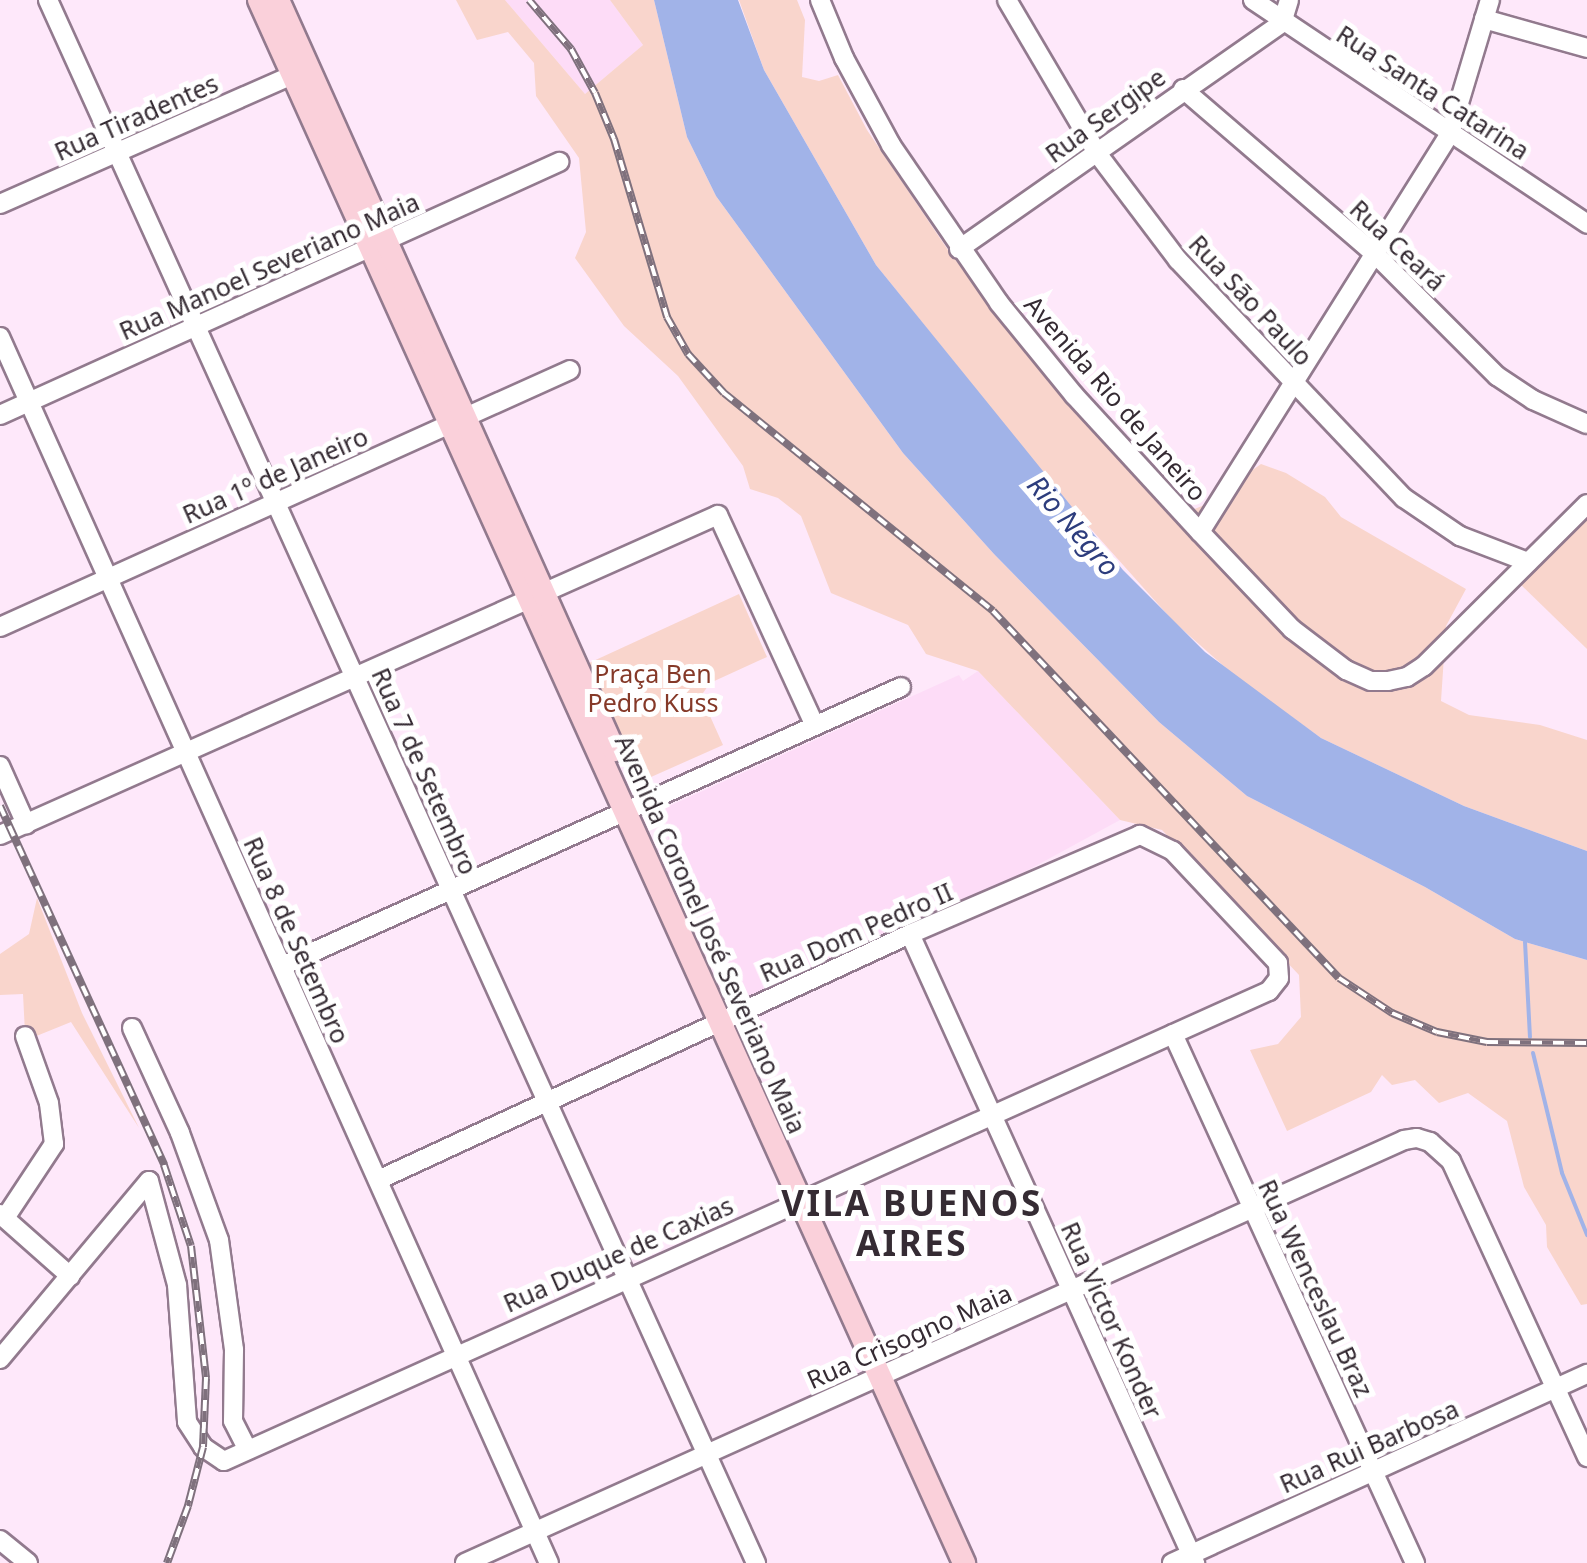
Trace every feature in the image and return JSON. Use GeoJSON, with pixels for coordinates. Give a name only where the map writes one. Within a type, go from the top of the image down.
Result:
{"type":"FeatureCollection","features":[{"type":"Feature","properties":{"kind":"main road","name":"Avenida Coronel José Severiano Maia"},"geometry":{"type":"LineString","coordinates":[[259,0],[378,244]]}},
{"type":"Feature","properties":{"kind":"main road","name":"Avenida Coronel José Severiano Maia"},"geometry":{"type":"LineString","coordinates":[[278,0],[378,244],[886,1373],[964,1563]]}},
{"type":"Feature","properties":{"kind":"main road","name":"Avenida Coronel José Severiano Maia"},"geometry":{"type":"LineString","coordinates":[[886,1373],[979,1563]]}},
{"type":"Feature","properties":{"kind":"street","name":"Rua 7 de Setembro"},"geometry":{"type":"LineString","coordinates":[[48,0],[756,1563]]}},
{"type":"Feature","properties":{"kind":"street","name":"Avenida Rio de Janeiro"},"geometry":{"type":"LineString","coordinates":[[820,0],[882,130],[959,249],[1058,377],[1292,629],[1346,670],[1370,681],[1408,677],[1424,666],[1528,562]]}},
{"type":"Feature","properties":{"kind":"street","name":"Rua São Paulo"},"geometry":{"type":"LineString","coordinates":[[1007,0],[1098,153],[1168,248],[1419,510],[1460,536],[1528,562]]}},
{"type":"Feature","properties":{"kind":"street","name":"Rua Santa Catarina"},"geometry":{"type":"LineString","coordinates":[[1253,0],[1587,224]]}},
{"type":"Feature","properties":{"kind":"street"},"geometry":{"type":"LineString","coordinates":[[1282,23],[1289,0]]}},
{"type":"Feature","properties":{"kind":"street"},"geometry":{"type":"LineString","coordinates":[[1200,532],[1450,133],[1490,0]]}},
{"type":"Feature","properties":{"kind":"street"},"geometry":{"type":"LineString","coordinates":[[1484,19],[1587,48]]}},
{"type":"Feature","properties":{"kind":"street","name":"Rua Sergipe"},"geometry":{"type":"LineString","coordinates":[[959,249],[1282,23]]}},
{"type":"Feature","properties":{"kind":"street","name":"Rua Tiradentes"},"geometry":{"type":"LineString","coordinates":[[0,204],[293,74]]}},
{"type":"Feature","properties":{"kind":"street","name":"Rua Ceará"},"geometry":{"type":"LineString","coordinates":[[1183,89],[1374,252],[1498,376],[1533,400],[1587,424]]}},
{"type":"Feature","properties":{"kind":"street","name":"Rua Manoel Severiano Maia"},"geometry":{"type":"LineString","coordinates":[[0,415],[559,162]]}},
{"type":"Feature","properties":{"kind":"street","name":"Rua 8 de Setembro"},"geometry":{"type":"LineString","coordinates":[[0,337],[549,1563]]}},
{"type":"Feature","properties":{"kind":"street","name":"Rua 1º de Janeiro"},"geometry":{"type":"LineString","coordinates":[[0,627],[570,370]]}},
{"type":"Feature","properties":{"kind":"street"},"geometry":{"type":"LineString","coordinates":[[1528,562],[1587,504]]}},
{"type":"Feature","properties":{"kind":"street"},"geometry":{"type":"LineString","coordinates":[[0,835],[718,515],[814,724]]}},
{"type":"Feature","properties":{"kind":"street"},"geometry":{"type":"LineString","coordinates":[[282,966],[901,687]]}},
{"type":"Feature","properties":{"kind":"street"},"geometry":{"type":"LineString","coordinates":[[0,766],[26,824]]}},
{"type":"Feature","properties":{"kind":"street","name":"Rua Dom Pedro II"},"geometry":{"type":"LineString","coordinates":[[378,1180],[910,934],[1140,834],[1172,851],[1272,954],[1278,963],[1278,978]]}},
{"type":"Feature","properties":{"kind":"street","name":"Rua Victor Konder"},"geometry":{"type":"LineString","coordinates":[[910,934],[1193,1559]]}},
{"type":"Feature","properties":{"kind":"street","name":"Rua Duque de Caxias"},"geometry":{"type":"LineString","coordinates":[[247,1448],[1269,991],[1278,978]]}},
{"type":"Feature","properties":{"kind":"street"},"geometry":{"type":"LineString","coordinates":[[0,1359],[148,1181],[177,1286],[188,1422],[215,1458],[224,1462],[247,1448],[233,1422],[234,1350],[218,1240],[187,1150],[132,1028]]}},
{"type":"Feature","properties":{"kind":"street","name":"Rua Wenceslau Braz"},"geometry":{"type":"LineString","coordinates":[[1173,1034],[1415,1563]]}},
{"type":"Feature","properties":{"kind":"street"},"geometry":{"type":"LineString","coordinates":[[25,1036],[49,1103],[54,1144],[2,1216],[70,1276]]}},
{"type":"Feature","properties":{"kind":"street","name":"Rua Crisogno Maia"},"geometry":{"type":"LineString","coordinates":[[464,1563],[1404,1140],[1430,1142],[1451,1161],[1556,1388]]}},
{"type":"Feature","properties":{"kind":"street","name":"Rua Rui Barbosa"},"geometry":{"type":"LineString","coordinates":[[1172,1563],[1193,1559],[1587,1374]]}},
{"type":"Feature","properties":{"kind":"street"},"geometry":{"type":"LineString","coordinates":[[1556,1388],[1587,1458]]}},
{"type":"Feature","properties":{"kind":"street"},"geometry":{"type":"LineString","coordinates":[[0,1540],[28,1563]]}},
{"type":"Feature","properties":{"kind":"shaded area"},"geometry":{"type":"Polygon","coordinates":[[[505,0],[610,0],[643,45],[585,94],[505,0]]]}},
{"type":"Feature","properties":{"kind":"shaded area"},"geometry":{"type":"Polygon","coordinates":[[[978,671],[1120,820],[1019,875],[743,1003],[656,812],[959,675],[963,681],[978,671]]]}},
{"type":"Feature","properties":{"kind":"green space"},"geometry":{"type":"Polygon","coordinates":[[[456,0],[505,0],[585,94],[643,45],[610,0],[654,0],[687,137],[716,196],[903,453],[994,554],[1159,722],[1247,796],[1425,887],[1515,939],[1587,960],[1587,1304],[1581,1305],[1547,1247],[1546,1225],[1524,1187],[1507,1121],[1468,1093],[1439,1103],[1415,1080],[1392,1085],[1382,1075],[1371,1092],[1287,1131],[1250,1050],[1278,1044],[1301,1017],[1299,975],[1162,830],[1120,820],[978,671],[926,654],[908,625],[831,593],[801,516],[778,498],[750,489],[743,466],[678,376],[624,326],[575,258],[586,232],[579,158],[536,96],[534,63],[508,32],[477,40],[456,0]]]}},
{"type":"Feature","properties":{"kind":"green space"},"geometry":{"type":"Polygon","coordinates":[[[739,0],[797,0],[805,20],[802,77],[819,81],[838,75],[867,130],[950,253],[1064,395],[1172,518],[1202,506],[1261,464],[1286,473],[1325,497],[1341,517],[1466,589],[1446,626],[1441,701],[1469,715],[1540,725],[1587,740],[1587,851],[1464,806],[1321,738],[1235,676],[1174,622],[1066,501],[876,265],[764,70],[739,0]]]}},
{"type":"Feature","properties":{"kind":"green space"},"geometry":{"type":"Polygon","coordinates":[[[1587,512],[1587,649],[1516,580],[1587,512]]]}},
{"type":"Feature","properties":{"kind":"green space","name":"Praça Ben Pedro Kuss"},"geometry":{"type":"Polygon","coordinates":[[[739,594],[767,657],[710,683],[701,696],[723,745],[642,781],[589,663],[739,594]]]}},
{"type":"Feature","properties":{"kind":"green space"},"geometry":{"type":"Polygon","coordinates":[[[37,898],[82,1013],[139,1128],[71,1022],[34,1037],[25,1033],[23,994],[0,995],[0,954],[29,934],[37,898]]]}},
{"type":"Feature","properties":{"kind":"water","name":"Rio Negro"},"geometry":{"type":"Polygon","coordinates":[[[654,0],[738,0],[764,70],[876,265],[1123,570],[1205,652],[1321,738],[1464,806],[1587,851],[1587,960],[1515,939],[1425,887],[1247,796],[1159,722],[994,554],[903,453],[716,196],[687,137],[654,0]]]}},
{"type":"Feature","properties":{"kind":"waterway"},"geometry":{"type":"LineString","coordinates":[[1525,942],[1530,1037]]}},
{"type":"Feature","properties":{"kind":"waterway"},"geometry":{"type":"LineString","coordinates":[[1533,1053],[1562,1173],[1587,1235]]}},
{"type":"Feature","properties":{"kind":"railway"},"geometry":{"type":"LineString","coordinates":[[529,0],[571,49],[595,93],[614,139],[667,317],[688,354],[724,393],[993,611],[1339,978],[1392,1013],[1437,1032],[1487,1042],[1587,1043]]}},
{"type":"Feature","properties":{"kind":"railway"},"geometry":{"type":"LineString","coordinates":[[0,806],[164,1165],[191,1246],[206,1378],[203,1447],[188,1506],[167,1563]]}},
{"type":"Feature","properties":{"kind":"district","name":"VILA BUENOS AIRES"},"geometry":{"type":"Point","coordinates":[912,1223]}}]}
